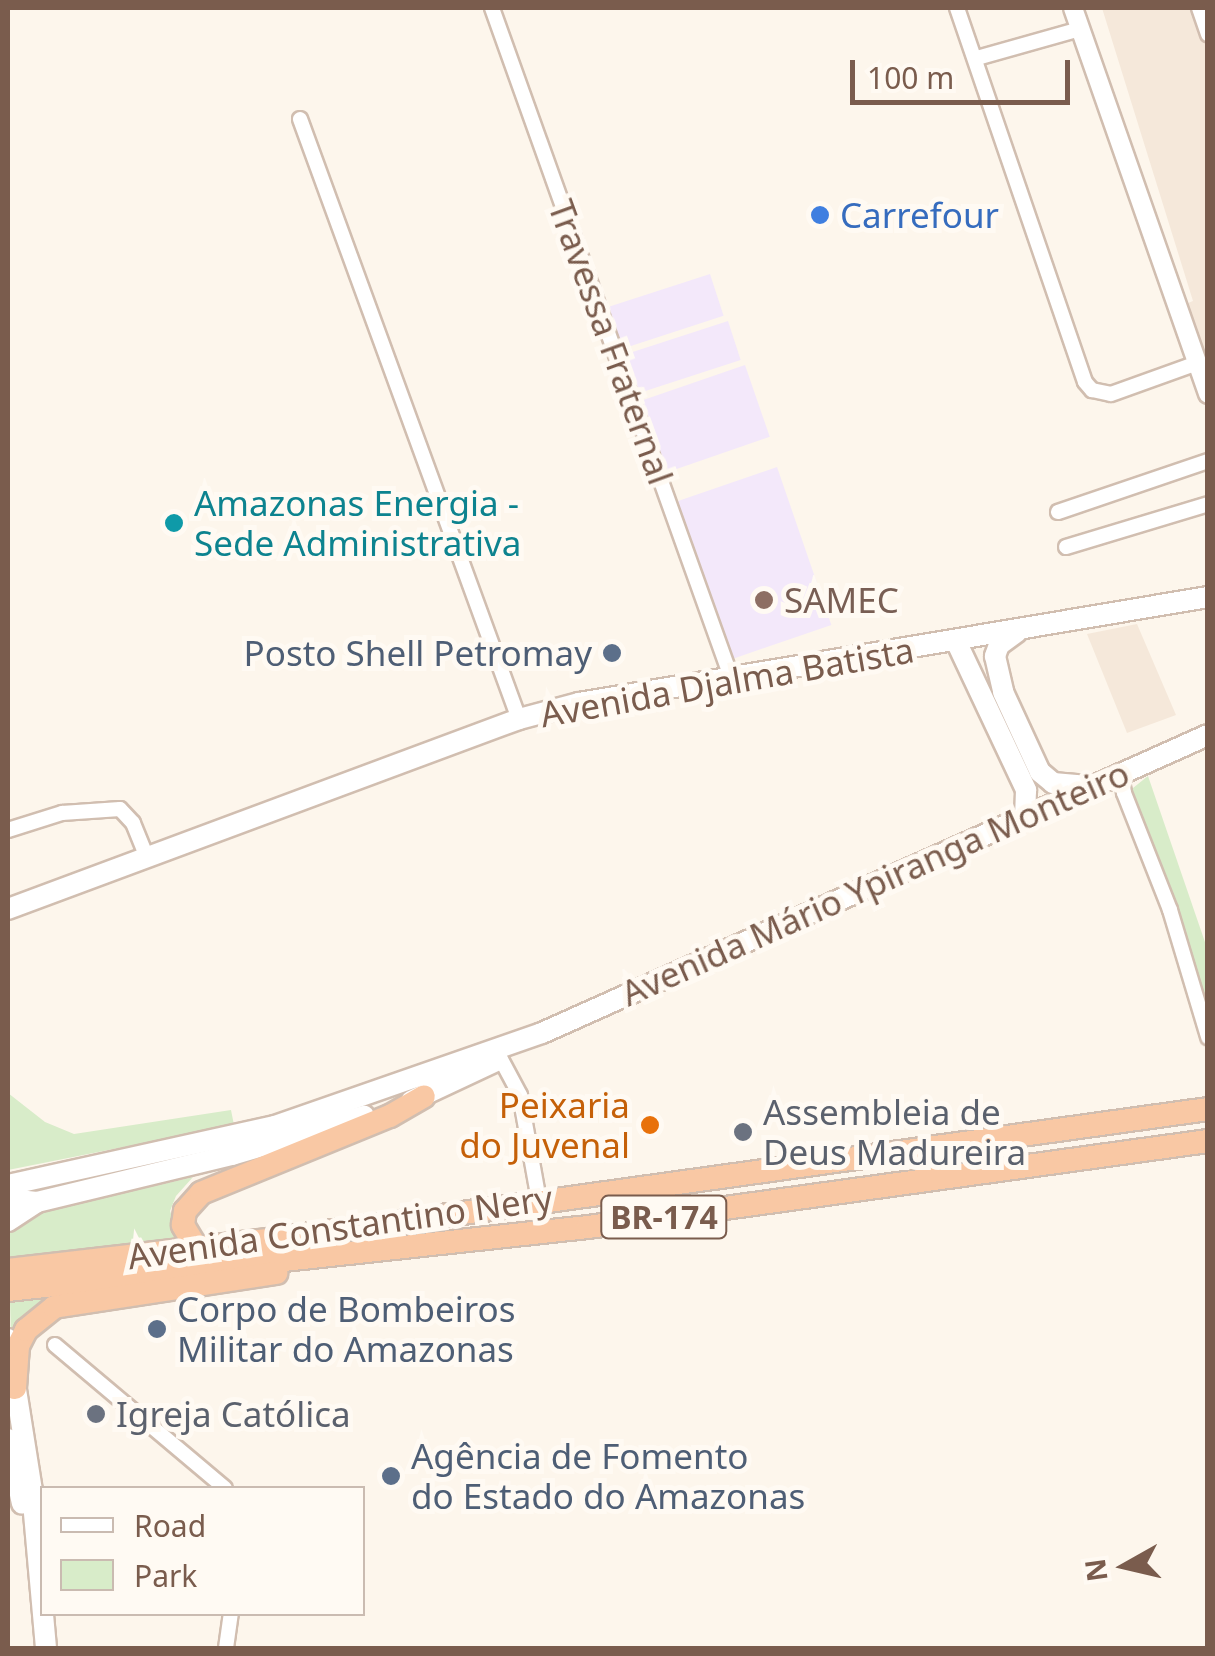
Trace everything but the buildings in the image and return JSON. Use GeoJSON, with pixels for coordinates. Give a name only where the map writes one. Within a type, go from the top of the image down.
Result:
{"type":"FeatureCollection","features":[{"type":"Feature","properties":{"kind":"highway"},"geometry":{"type":"LineString","coordinates":[[196,1248],[183,1224],[185,1211],[201,1193],[390,1116],[424,1096]]}},
{"type":"Feature","properties":{"kind":"highway","name":"Avenida Constantino Nery"},"geometry":{"type":"LineString","coordinates":[[8,1290],[196,1248],[1208,1109]]}},
{"type":"Feature","properties":{"kind":"highway","name":"Avenida Constantino Nery"},"geometry":{"type":"LineString","coordinates":[[8,1270],[393,1250],[1208,1141]]}},
{"type":"Feature","properties":{"kind":"highway"},"geometry":{"type":"LineString","coordinates":[[15,1388],[18,1346],[26,1330],[54,1307],[246,1280],[393,1250]]}},
{"type":"Feature","properties":{"kind":"main road","name":"Avenida Djalma Batista"},"geometry":{"type":"LineString","coordinates":[[8,909],[519,720],[579,703],[1208,597]]}},
{"type":"Feature","properties":{"kind":"main road"},"geometry":{"type":"LineString","coordinates":[[1018,631],[999,645],[994,656],[1003,692],[1040,772],[1053,782],[1090,786]]}},
{"type":"Feature","properties":{"kind":"main road"},"geometry":{"type":"LineString","coordinates":[[956,641],[1026,790],[1025,816]]}},
{"type":"Feature","properties":{"kind":"main road","name":"Avenida Mário Ypiranga Monteiro"},"geometry":{"type":"LineString","coordinates":[[8,1199],[36,1202],[249,1150],[424,1096],[498,1053],[1208,735]]}},
{"type":"Feature","properties":{"kind":"main road","name":"Avenida Mário Ypiranga Monteiro"},"geometry":{"type":"LineString","coordinates":[[8,1185],[228,1138],[324,1111],[498,1053]]}},
{"type":"Feature","properties":{"kind":"main road","name":"Avenida Mário Ypiranga Monteiro"},"geometry":{"type":"LineString","coordinates":[[8,1221],[36,1202]]}},
{"type":"Feature","properties":{"kind":"main road"},"geometry":{"type":"LineString","coordinates":[[8,1339],[32,1491],[40,1594]]}},
{"type":"Feature","properties":{"kind":"main road"},"geometry":{"type":"LineString","coordinates":[[8,1438],[34,1539]]}},
{"type":"Feature","properties":{"kind":"main road"},"geometry":{"type":"LineString","coordinates":[[42,1616],[46,1648]]}},
{"type":"Feature","properties":{"kind":"street","name":"Travessa Fraternal"},"geometry":{"type":"LineString","coordinates":[[492,8],[731,677]]}},
{"type":"Feature","properties":{"kind":"street"},"geometry":{"type":"LineString","coordinates":[[957,8],[1085,382],[1092,390],[1111,394],[1196,363]]}},
{"type":"Feature","properties":{"kind":"street"},"geometry":{"type":"LineString","coordinates":[[1073,8],[1208,394]]}},
{"type":"Feature","properties":{"kind":"street"},"geometry":{"type":"LineString","coordinates":[[1199,8],[1208,34]]}},
{"type":"Feature","properties":{"kind":"street"},"geometry":{"type":"LineString","coordinates":[[976,58],[1080,29]]}},
{"type":"Feature","properties":{"kind":"street"},"geometry":{"type":"LineString","coordinates":[[300,119],[519,720]]}},
{"type":"Feature","properties":{"kind":"street"},"geometry":{"type":"LineString","coordinates":[[1058,512],[1208,461]]}},
{"type":"Feature","properties":{"kind":"street"},"geometry":{"type":"LineString","coordinates":[[1066,547],[1208,504]]}},
{"type":"Feature","properties":{"kind":"street"},"geometry":{"type":"LineString","coordinates":[[1121,772],[1124,793],[1170,910],[1208,1037]]}},
{"type":"Feature","properties":{"kind":"street"},"geometry":{"type":"LineString","coordinates":[[8,830],[62,812],[120,809],[133,823],[147,858]]}},
{"type":"Feature","properties":{"kind":"street"},"geometry":{"type":"LineString","coordinates":[[498,1053],[520,1095],[539,1201]]}},
{"type":"Feature","properties":{"kind":"street"},"geometry":{"type":"LineString","coordinates":[[55,1345],[222,1486]]}},
{"type":"Feature","properties":{"kind":"street"},"geometry":{"type":"LineString","coordinates":[[226,1648],[231,1616]]}},
{"type":"Feature","properties":{"kind":"shaded area"},"geometry":{"type":"Polygon","coordinates":[[[1102,8],[1207,8],[1207,381],[1181,306],[1193,301],[1102,8]]]}},
{"type":"Feature","properties":{"kind":"shaded area"},"geometry":{"type":"Polygon","coordinates":[[[710,274],[724,316],[617,350],[603,309],[710,274]]]}},
{"type":"Feature","properties":{"kind":"shaded area"},"geometry":{"type":"Polygon","coordinates":[[[728,321],[741,360],[632,395],[620,356],[728,321]]]}},
{"type":"Feature","properties":{"kind":"shaded area"},"geometry":{"type":"Polygon","coordinates":[[[745,365],[770,437],[663,474],[638,402],[745,365]]]}},
{"type":"Feature","properties":{"kind":"shaded area"},"geometry":{"type":"Polygon","coordinates":[[[777,467],[831,625],[727,661],[673,503],[777,467]]]}},
{"type":"Feature","properties":{"kind":"shaded area"},"geometry":{"type":"Polygon","coordinates":[[[1137,624],[1176,715],[1127,733],[1087,634],[1137,624]]]}},
{"type":"Feature","properties":{"kind":"green space"},"geometry":{"type":"Polygon","coordinates":[[[1148,776],[1207,948],[1207,1019],[1128,792],[1148,776]]]}},
{"type":"Feature","properties":{"kind":"green space"},"geometry":{"type":"Polygon","coordinates":[[[8,1093],[45,1122],[74,1134],[231,1110],[234,1125],[8,1170],[8,1093]]]}},
{"type":"Feature","properties":{"kind":"green space"},"geometry":{"type":"Polygon","coordinates":[[[193,1177],[176,1196],[170,1211],[179,1238],[107,1248],[11,1336],[8,1232],[26,1216],[193,1177]]]}},
{"type":"Feature","properties":{"kind":"place","name":"Carrefour"},"geometry":{"type":"Point","coordinates":[820,215]}},
{"type":"Feature","properties":{"kind":"place","name":"Amazonas Energia - Sede Administrativa"},"geometry":{"type":"Point","coordinates":[174,523]}},
{"type":"Feature","properties":{"kind":"place","name":"SAMEC"},"geometry":{"type":"Point","coordinates":[764,600]}},
{"type":"Feature","properties":{"kind":"place","name":"Posto Shell Petromay"},"geometry":{"type":"Point","coordinates":[612,653]}},
{"type":"Feature","properties":{"kind":"place","name":"Peixaria do Juvenal"},"geometry":{"type":"Point","coordinates":[650,1125]}},
{"type":"Feature","properties":{"kind":"place","name":"Assembleia de Deus Madureira"},"geometry":{"type":"Point","coordinates":[743,1132]}},
{"type":"Feature","properties":{"kind":"place","name":"Corpo de Bombeiros Militar do Amazonas"},"geometry":{"type":"Point","coordinates":[157,1329]}},
{"type":"Feature","properties":{"kind":"place","name":"Igreja Católica"},"geometry":{"type":"Point","coordinates":[96,1414]}},
{"type":"Feature","properties":{"kind":"place","name":"Agência de Fomento do Estado do Amazonas"},"geometry":{"type":"Point","coordinates":[391,1476]}}]}
